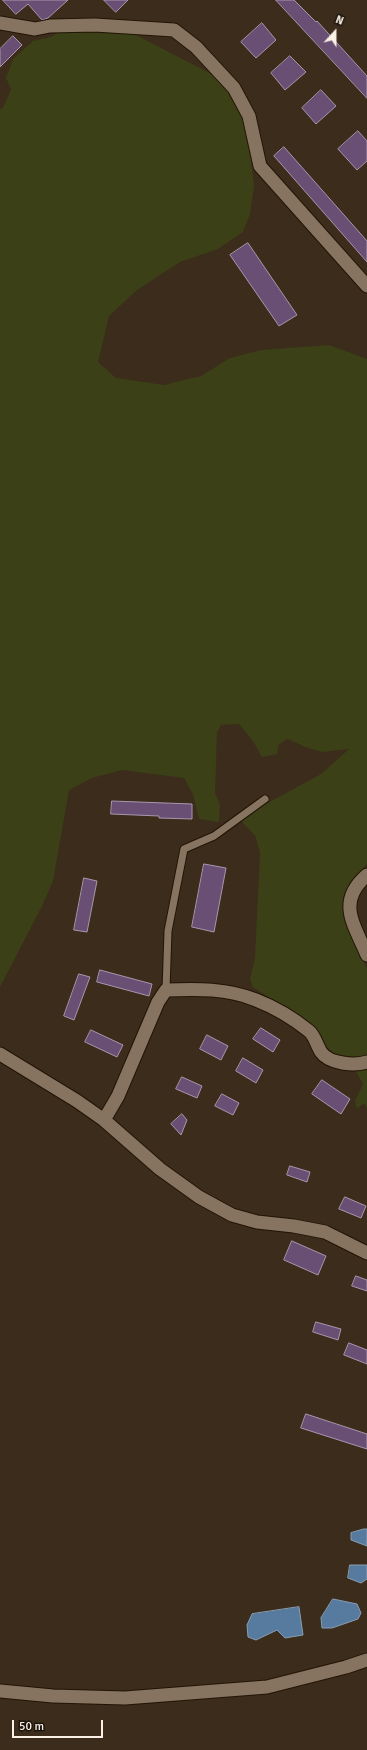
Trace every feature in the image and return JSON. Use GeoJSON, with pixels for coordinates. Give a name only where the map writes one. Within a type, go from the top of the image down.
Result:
{"type":"FeatureCollection","features":[{"type":"Feature","properties":{"kind":"street"},"geometry":{"type":"LineString","coordinates":[[0,22],[35,29],[50,26],[95,25],[174,30],[196,47],[234,88],[249,116],[260,166],[367,286]]}},
{"type":"Feature","properties":{"kind":"street"},"geometry":{"type":"LineString","coordinates":[[367,875],[357,884],[350,899],[349,912],[367,955]]}},
{"type":"Feature","properties":{"kind":"street"},"geometry":{"type":"LineString","coordinates":[[104,1120],[118,1096],[158,1002],[166,990],[226,990],[257,1000],[311,1032],[321,1053],[328,1058],[343,1063],[367,1062]]}},
{"type":"Feature","properties":{"kind":"street"},"geometry":{"type":"LineString","coordinates":[[0,1054],[77,1101],[104,1120],[160,1169],[199,1197],[232,1214],[257,1222],[294,1226],[325,1232],[367,1253]]}},
{"type":"Feature","properties":{"kind":"street"},"geometry":{"type":"LineString","coordinates":[[0,1691],[53,1696],[125,1698],[267,1687],[346,1667],[367,1660]]}},
{"type":"Feature","properties":{"kind":"lane"},"geometry":{"type":"LineString","coordinates":[[166,990],[168,931],[184,849],[214,836],[265,799]]}},
{"type":"Feature","properties":{"kind":"green space"},"geometry":{"type":"Polygon","coordinates":[[[66,27],[134,34],[219,78],[237,102],[247,125],[254,186],[250,214],[243,232],[218,249],[180,262],[137,290],[109,316],[98,362],[116,378],[164,385],[201,376],[230,358],[261,350],[329,345],[367,359],[367,864],[350,882],[347,890],[350,930],[367,969],[367,1056],[355,1059],[336,1056],[325,1046],[321,1035],[293,1013],[253,987],[250,979],[255,958],[260,853],[255,835],[242,822],[253,811],[321,774],[349,749],[322,752],[305,747],[288,739],[279,744],[277,754],[262,757],[253,741],[239,724],[221,725],[217,732],[215,793],[220,805],[219,822],[199,819],[193,794],[184,778],[122,770],[92,778],[69,790],[53,881],[42,906],[0,987],[0,109],[3,108],[11,89],[6,78],[13,59],[33,41],[51,37],[66,27]]]}},
{"type":"Feature","properties":{"kind":"green space"},"geometry":{"type":"Polygon","coordinates":[[[362,1068],[367,1070],[367,1108],[364,1103],[357,1109],[355,1101],[363,1084],[355,1070],[362,1068]]]}},
{"type":"Feature","properties":{"kind":"water"},"geometry":{"type":"Polygon","coordinates":[[[367,1529],[367,1546],[351,1540],[351,1533],[367,1529]]]}},
{"type":"Feature","properties":{"kind":"water"},"geometry":{"type":"Polygon","coordinates":[[[350,1565],[367,1565],[367,1579],[361,1583],[348,1578],[350,1565]]]}},
{"type":"Feature","properties":{"kind":"water"},"geometry":{"type":"Polygon","coordinates":[[[333,1599],[357,1604],[361,1613],[358,1619],[332,1628],[322,1628],[321,1618],[333,1599]]]}},
{"type":"Feature","properties":{"kind":"water"},"geometry":{"type":"Polygon","coordinates":[[[299,1607],[303,1635],[285,1638],[277,1630],[256,1640],[248,1637],[247,1625],[252,1614],[299,1607]]]}},
{"type":"Feature","properties":{"kind":"building"},"geometry":{"type":"Polygon","coordinates":[[[3,0],[68,0],[48,18],[42,20],[28,4],[16,14],[3,0]]]}},
{"type":"Feature","properties":{"kind":"building"},"geometry":{"type":"Polygon","coordinates":[[[104,0],[128,0],[116,12],[104,0]]]}},
{"type":"Feature","properties":{"kind":"building"},"geometry":{"type":"Polygon","coordinates":[[[276,0],[294,0],[316,22],[317,21],[367,76],[367,98],[276,0]]]}},
{"type":"Feature","properties":{"kind":"building"},"geometry":{"type":"Polygon","coordinates":[[[262,23],[276,40],[256,58],[241,42],[262,23]]]}},
{"type":"Feature","properties":{"kind":"building"},"geometry":{"type":"Polygon","coordinates":[[[13,36],[22,45],[0,67],[0,49],[13,36]]]}},
{"type":"Feature","properties":{"kind":"building"},"geometry":{"type":"Polygon","coordinates":[[[290,56],[306,72],[285,90],[271,73],[290,56]]]}},
{"type":"Feature","properties":{"kind":"building"},"geometry":{"type":"Polygon","coordinates":[[[321,90],[336,106],[316,124],[302,108],[321,90]]]}},
{"type":"Feature","properties":{"kind":"building"},"geometry":{"type":"Polygon","coordinates":[[[358,131],[367,141],[367,161],[357,170],[338,149],[358,131]]]}},
{"type":"Feature","properties":{"kind":"building"},"geometry":{"type":"Polygon","coordinates":[[[284,147],[367,241],[367,262],[274,156],[284,147]]]}},
{"type":"Feature","properties":{"kind":"building"},"geometry":{"type":"Polygon","coordinates":[[[248,243],[297,315],[279,326],[230,255],[248,243]]]}},
{"type":"Feature","properties":{"kind":"building"},"geometry":{"type":"Polygon","coordinates":[[[112,801],[192,804],[192,819],[111,814],[112,801]]]}},
{"type":"Feature","properties":{"kind":"building"},"geometry":{"type":"Polygon","coordinates":[[[204,864],[226,868],[214,932],[192,927],[204,864]]]}},
{"type":"Feature","properties":{"kind":"building"},"geometry":{"type":"Polygon","coordinates":[[[84,878],[97,881],[87,932],[74,930],[84,878]]]}},
{"type":"Feature","properties":{"kind":"building"},"geometry":{"type":"Polygon","coordinates":[[[100,970],[152,984],[149,996],[97,982],[100,970]]]}},
{"type":"Feature","properties":{"kind":"building"},"geometry":{"type":"Polygon","coordinates":[[[79,974],[90,977],[74,1020],[64,1016],[79,974]]]}},
{"type":"Feature","properties":{"kind":"building"},"geometry":{"type":"Polygon","coordinates":[[[261,1028],[280,1040],[273,1052],[253,1039],[261,1028]]]}},
{"type":"Feature","properties":{"kind":"building"},"geometry":{"type":"Polygon","coordinates":[[[91,1030],[123,1045],[117,1057],[85,1042],[91,1030]]]}},
{"type":"Feature","properties":{"kind":"building"},"geometry":{"type":"Polygon","coordinates":[[[207,1035],[228,1046],[221,1060],[200,1049],[207,1035]]]}},
{"type":"Feature","properties":{"kind":"building"},"geometry":{"type":"Polygon","coordinates":[[[243,1058],[263,1070],[256,1083],[236,1071],[243,1058]]]}},
{"type":"Feature","properties":{"kind":"building"},"geometry":{"type":"Polygon","coordinates":[[[182,1077],[202,1086],[197,1098],[176,1089],[182,1077]]]}},
{"type":"Feature","properties":{"kind":"building"},"geometry":{"type":"Polygon","coordinates":[[[322,1080],[350,1099],[341,1114],[312,1094],[322,1080]]]}},
{"type":"Feature","properties":{"kind":"building"},"geometry":{"type":"Polygon","coordinates":[[[222,1094],[239,1103],[233,1115],[215,1106],[222,1094]]]}},
{"type":"Feature","properties":{"kind":"building"},"geometry":{"type":"Polygon","coordinates":[[[182,1114],[187,1120],[181,1135],[171,1124],[182,1114]]]}},
{"type":"Feature","properties":{"kind":"building"},"geometry":{"type":"Polygon","coordinates":[[[290,1166],[310,1172],[307,1182],[287,1175],[290,1166]]]}},
{"type":"Feature","properties":{"kind":"building"},"geometry":{"type":"Polygon","coordinates":[[[345,1197],[366,1206],[361,1218],[339,1209],[345,1197]]]}},
{"type":"Feature","properties":{"kind":"building"},"geometry":{"type":"Polygon","coordinates":[[[292,1241],[326,1256],[318,1275],[284,1260],[292,1241]]]}},
{"type":"Feature","properties":{"kind":"building"},"geometry":{"type":"Polygon","coordinates":[[[356,1276],[367,1280],[367,1291],[352,1286],[356,1276]]]}},
{"type":"Feature","properties":{"kind":"building"},"geometry":{"type":"Polygon","coordinates":[[[316,1322],[341,1329],[338,1340],[313,1332],[316,1322]]]}},
{"type":"Feature","properties":{"kind":"building"},"geometry":{"type":"Polygon","coordinates":[[[349,1343],[367,1350],[367,1364],[344,1355],[349,1343]]]}},
{"type":"Feature","properties":{"kind":"building"},"geometry":{"type":"Polygon","coordinates":[[[306,1414],[367,1434],[367,1449],[301,1428],[306,1414]]]}}]}
